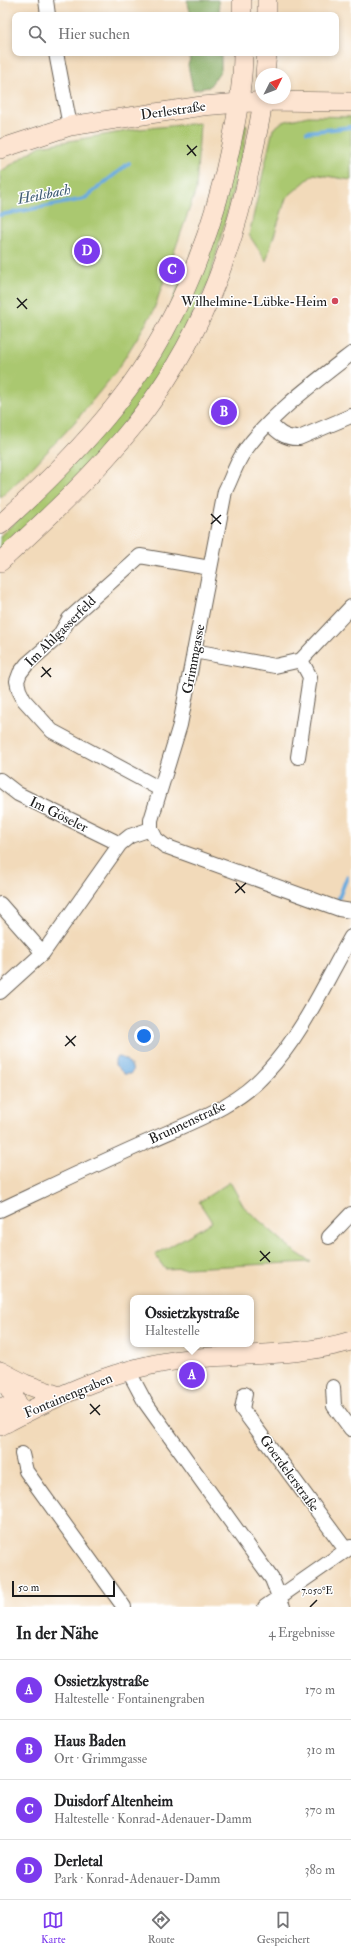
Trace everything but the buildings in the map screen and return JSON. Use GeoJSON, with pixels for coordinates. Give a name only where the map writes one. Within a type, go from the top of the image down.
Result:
{"type":"FeatureCollection","features":[{"type":"Feature","properties":{"kind":"main road"},"geometry":{"type":"LineString","coordinates":[[242,0],[242,12]]}},
{"type":"Feature","properties":{"kind":"main road"},"geometry":{"type":"LineString","coordinates":[[267,0],[267,12]]}},
{"type":"Feature","properties":{"kind":"main road"},"geometry":{"type":"LineString","coordinates":[[0,525],[31,497],[88,439],[116,405],[146,362],[171,319],[209,233],[229,156],[240,102],[243,56]]}},
{"type":"Feature","properties":{"kind":"main road"},"geometry":{"type":"LineString","coordinates":[[266,68],[267,56]]}},
{"type":"Feature","properties":{"kind":"main road","name":"Derlestraße"},"geometry":{"type":"LineString","coordinates":[[0,149],[70,126],[255,100]]}},
{"type":"Feature","properties":{"kind":"main road","name":"Derlestraße"},"geometry":{"type":"LineString","coordinates":[[291,100],[351,102]]}},
{"type":"Feature","properties":{"kind":"main road"},"geometry":{"type":"LineString","coordinates":[[0,562],[62,504],[107,457],[136,423],[170,374],[196,331],[230,246],[242,205],[262,104]]}},
{"type":"Feature","properties":{"kind":"main road","name":"Fontainengraben"},"geometry":{"type":"LineString","coordinates":[[8,1417],[99,1379],[128,1370],[186,1359],[290,1353],[351,1341]]}},
{"type":"Feature","properties":{"kind":"main road"},"geometry":{"type":"LineString","coordinates":[[0,1371],[25,1384],[60,1396]]}},
{"type":"Feature","properties":{"kind":"main road"},"geometry":{"type":"LineString","coordinates":[[0,1371],[8,1417]]}},
{"type":"Feature","properties":{"kind":"street"},"geometry":{"type":"LineString","coordinates":[[46,0],[48,12]]}},
{"type":"Feature","properties":{"kind":"street"},"geometry":{"type":"LineString","coordinates":[[57,56],[70,126]]}},
{"type":"Feature","properties":{"kind":"street","name":"Grimmgasse"},"geometry":{"type":"LineString","coordinates":[[151,829],[151,820],[180,725],[225,491],[241,457],[254,438],[269,423],[351,354]]}},
{"type":"Feature","properties":{"kind":"street"},"geometry":{"type":"LineString","coordinates":[[269,423],[280,433],[290,439],[299,438],[351,416]]}},
{"type":"Feature","properties":{"kind":"street","name":"Im Ahlgasserfeld"},"geometry":{"type":"LineString","coordinates":[[160,789],[52,731],[24,700],[19,690],[17,681],[26,664],[59,636],[68,619],[140,556],[210,568]]}},
{"type":"Feature","properties":{"kind":"street"},"geometry":{"type":"LineString","coordinates":[[194,651],[275,666],[302,660],[314,648],[334,623],[351,607]]}},
{"type":"Feature","properties":{"kind":"street"},"geometry":{"type":"LineString","coordinates":[[298,757],[310,677],[302,660]]}},
{"type":"Feature","properties":{"kind":"street","name":"Im Göseler"},"geometry":{"type":"LineString","coordinates":[[0,780],[18,794],[120,844]]}},
{"type":"Feature","properties":{"kind":"street"},"geometry":{"type":"LineString","coordinates":[[0,992],[43,953],[120,844],[130,836],[151,829],[156,839],[165,846],[339,909],[351,911]]}},
{"type":"Feature","properties":{"kind":"street"},"geometry":{"type":"LineString","coordinates":[[0,904],[43,953]]}},
{"type":"Feature","properties":{"kind":"street","name":"Brunnenstraße"},"geometry":{"type":"LineString","coordinates":[[0,1210],[150,1140],[210,1114],[248,1090],[266,1074],[286,1050],[351,937]]}},
{"type":"Feature","properties":{"kind":"street"},"geometry":{"type":"LineString","coordinates":[[329,1237],[351,1214]]}},
{"type":"Feature","properties":{"kind":"street"},"geometry":{"type":"LineString","coordinates":[[128,1370],[145,1402],[272,1579],[282,1602]]}},
{"type":"Feature","properties":{"kind":"street"},"geometry":{"type":"LineString","coordinates":[[333,1387],[334,1406],[351,1429]]}},
{"type":"Feature","properties":{"kind":"street","name":"Goerdelerstraße"},"geometry":{"type":"LineString","coordinates":[[245,1394],[242,1409],[349,1548],[282,1602],[265,1607]]}},
{"type":"Feature","properties":{"kind":"street"},"geometry":{"type":"LineString","coordinates":[[22,1454],[26,1471],[124,1607]]}},
{"type":"Feature","properties":{"kind":"green space"},"geometry":{"type":"Polygon","coordinates":[[[187,0],[218,0],[220,12],[190,12],[187,0]]]}},
{"type":"Feature","properties":{"kind":"green space"},"geometry":{"type":"Polygon","coordinates":[[[191,56],[221,56],[221,70],[209,87],[193,90],[188,65],[191,56]]]}},
{"type":"Feature","properties":{"kind":"green space"},"geometry":{"type":"Polygon","coordinates":[[[308,116],[351,117],[351,180],[314,174],[286,198],[266,261],[249,235],[273,129],[282,122],[308,116]]]}},
{"type":"Feature","properties":{"kind":"green space"},"geometry":{"type":"Polygon","coordinates":[[[200,123],[196,190],[153,312],[116,372],[73,424],[30,470],[0,498],[0,172],[40,146],[139,129],[200,123]]]}},
{"type":"Feature","properties":{"kind":"green space"},"geometry":{"type":"Polygon","coordinates":[[[245,124],[247,125],[244,147],[209,282],[167,365],[131,416],[84,471],[0,551],[0,536],[22,516],[135,391],[245,124]]]}},
{"type":"Feature","properties":{"kind":"green space"},"geometry":{"type":"Polygon","coordinates":[[[230,1182],[244,1207],[294,1251],[311,1262],[165,1269],[155,1255],[212,1222],[199,1202],[230,1182]]]}},
{"type":"Feature","properties":{"kind":"water"},"geometry":{"type":"Polygon","coordinates":[[[118,1057],[129,1063],[133,1071],[130,1074],[124,1074],[115,1065],[115,1059],[118,1057]]]}},
{"type":"Feature","properties":{"kind":"waterway","name":"Heilsbach"},"geometry":{"type":"LineString","coordinates":[[307,132],[351,127]]}},
{"type":"Feature","properties":{"kind":"waterway","name":"Heilsbach"},"geometry":{"type":"LineString","coordinates":[[0,215],[84,199],[129,163]]}},
{"type":"Feature","properties":{"kind":"waterway"},"geometry":{"type":"LineString","coordinates":[[338,900],[347,877]]}},
{"type":"Feature","properties":{"kind":"place","name":"Derletal"},"geometry":{"type":"Point","coordinates":[87,251]}},
{"type":"Feature","properties":{"kind":"place","name":"Duisdorf Altenheim"},"geometry":{"type":"Point","coordinates":[172,270]}},
{"type":"Feature","properties":{"kind":"place","name":"Wilhelmine-Lübke-Heim"},"geometry":{"type":"Point","coordinates":[335,301]}},
{"type":"Feature","properties":{"kind":"place","name":"Haus Baden"},"geometry":{"type":"Point","coordinates":[224,412]}},
{"type":"Feature","properties":{"kind":"place","name":"Ossietzkystraße"},"geometry":{"type":"Point","coordinates":[192,1375]}}]}
